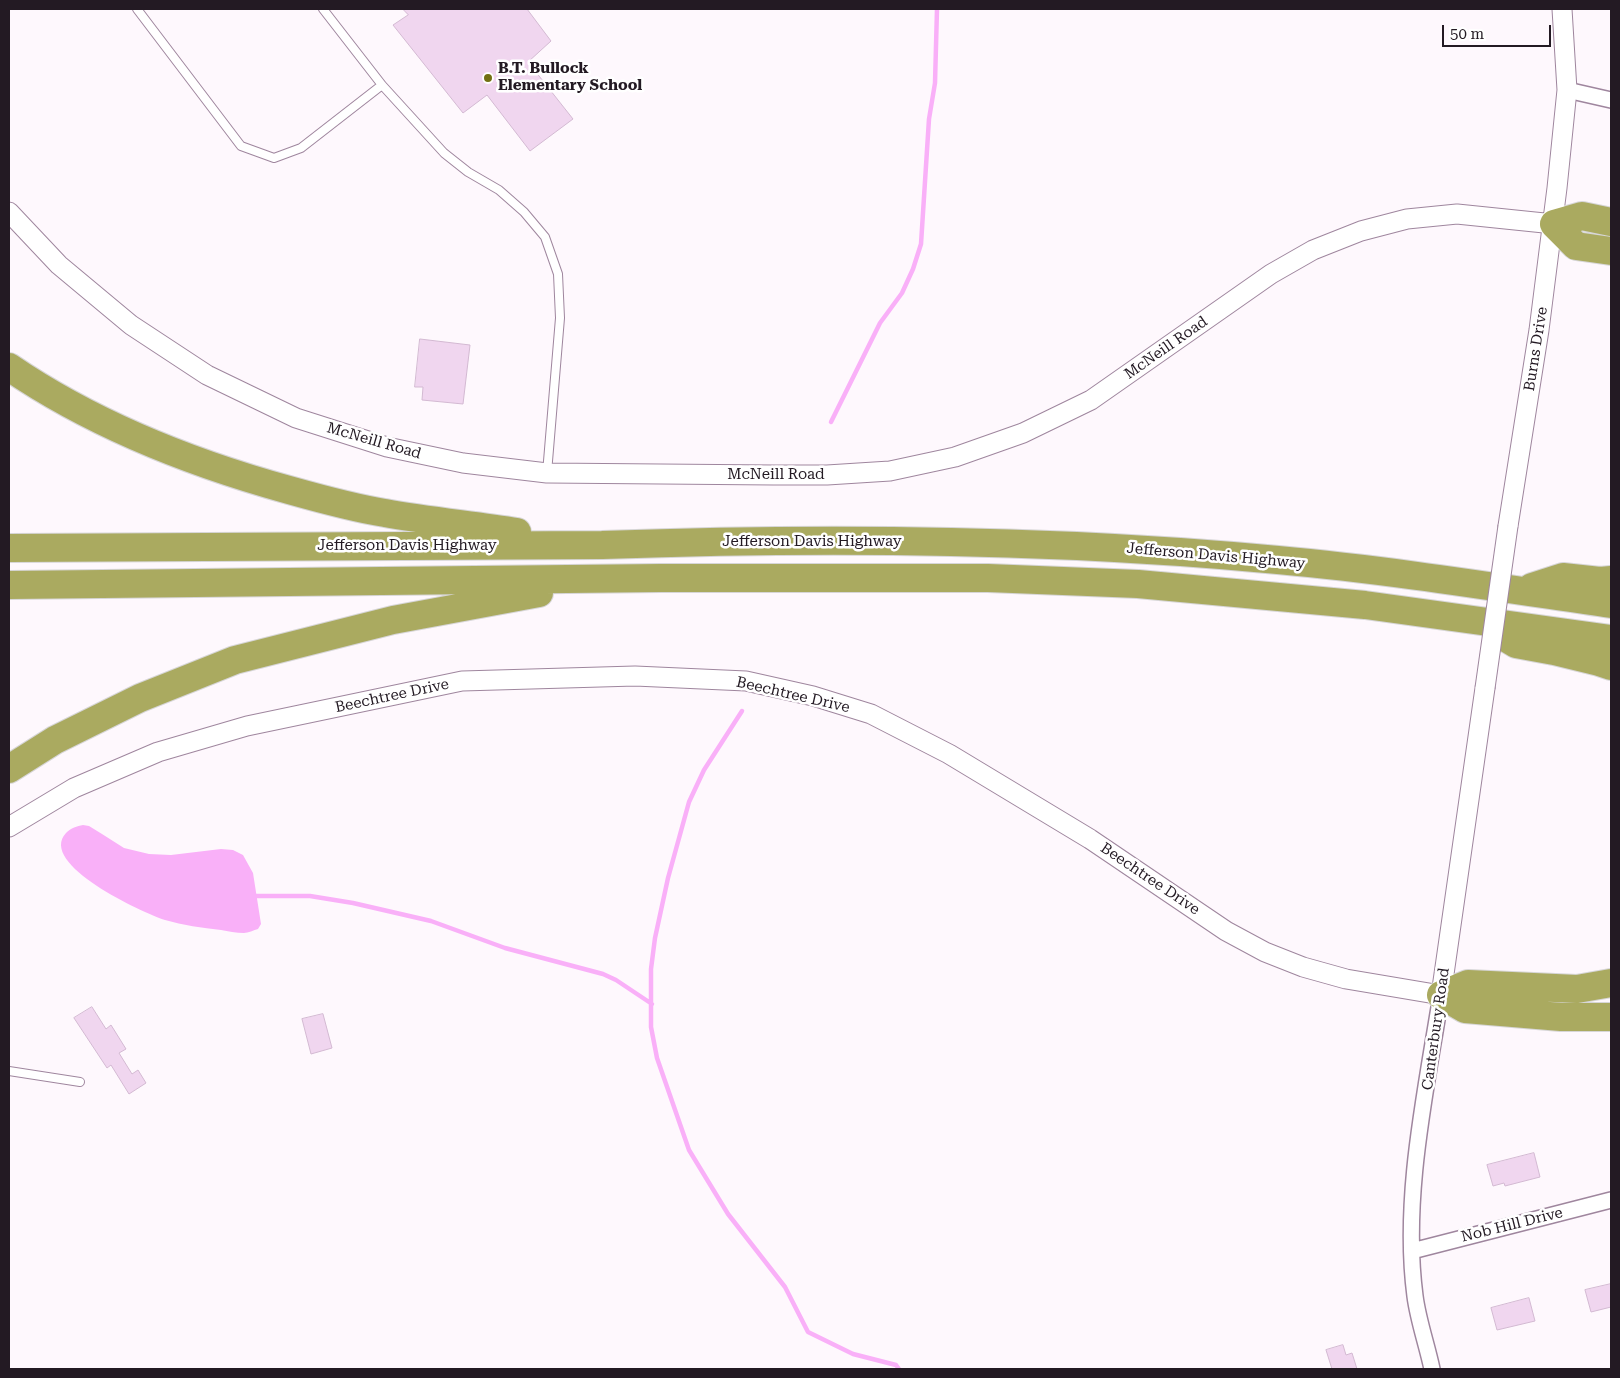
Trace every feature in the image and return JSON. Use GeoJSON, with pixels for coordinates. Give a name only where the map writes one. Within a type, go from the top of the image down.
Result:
{"type":"FeatureCollection","features":[{"type":"Feature","properties":{"kind":"highway"},"geometry":{"type":"LineString","coordinates":[[1611,222],[1582,216],[1554,224],[1576,246],[1611,251]]}},
{"type":"Feature","properties":{"kind":"highway"},"geometry":{"type":"LineString","coordinates":[[9,368],[33,384],[134,436],[185,458],[253,480],[385,513],[602,545]]}},
{"type":"Feature","properties":{"kind":"highway","name":"Jefferson Davis Highway"},"geometry":{"type":"LineString","coordinates":[[9,548],[602,545],[671,542],[926,541],[1086,546],[1279,560],[1407,574],[1611,604]]}},
{"type":"Feature","properties":{"kind":"highway"},"geometry":{"type":"LineString","coordinates":[[1519,590],[1563,577],[1600,581],[1611,580]]}},
{"type":"Feature","properties":{"kind":"highway"},"geometry":{"type":"LineString","coordinates":[[9,585],[670,578],[978,578],[1138,584],[1365,605],[1611,639]]}},
{"type":"Feature","properties":{"kind":"highway"},"geometry":{"type":"LineString","coordinates":[[9,769],[55,740],[140,698],[235,660],[392,620],[610,580]]}},
{"type":"Feature","properties":{"kind":"highway"},"geometry":{"type":"LineString","coordinates":[[1476,620],[1516,644],[1590,659],[1611,666]]}},
{"type":"Feature","properties":{"kind":"highway"},"geometry":{"type":"LineString","coordinates":[[1441,994],[1468,984],[1577,990],[1611,983]]}},
{"type":"Feature","properties":{"kind":"highway"},"geometry":{"type":"LineString","coordinates":[[1441,994],[1465,1009],[1562,1017],[1611,1017]]}},
{"type":"Feature","properties":{"kind":"street","name":"Burns Drive"},"geometry":{"type":"LineString","coordinates":[[1485,688],[1554,224],[1567,90],[1562,9]]}},
{"type":"Feature","properties":{"kind":"street"},"geometry":{"type":"LineString","coordinates":[[1567,90],[1611,100]]}},
{"type":"Feature","properties":{"kind":"street","name":"McNeill Road"},"geometry":{"type":"LineString","coordinates":[[9,212],[59,265],[131,325],[207,375],[296,418],[387,446],[463,463],[547,473],[827,475],[890,471],[955,457],[1023,433],[1091,400],[1272,274],[1313,250],[1353,234],[1407,219],[1457,214],[1554,224]]}},
{"type":"Feature","properties":{"kind":"street","name":"Beechtree Drive"},"geometry":{"type":"LineString","coordinates":[[9,827],[74,788],[158,752],[247,726],[462,681],[635,676],[746,681],[813,696],[871,714],[948,754],[1090,838],[1226,931],[1265,952],[1303,967],[1346,979],[1441,994]]}},
{"type":"Feature","properties":{"kind":"street","name":"Canterbury Road"},"geometry":{"type":"LineString","coordinates":[[1432,1369],[1415,1296],[1412,1251],[1415,1168],[1485,688]]}},
{"type":"Feature","properties":{"kind":"street","name":"Nob Hill Drive"},"geometry":{"type":"LineString","coordinates":[[1412,1251],[1611,1200]]}},
{"type":"Feature","properties":{"kind":"lane"},"geometry":{"type":"LineString","coordinates":[[137,9],[241,146],[274,158],[301,148],[382,85]]}},
{"type":"Feature","properties":{"kind":"lane"},"geometry":{"type":"LineString","coordinates":[[323,9],[382,85],[444,153],[468,172],[499,190],[524,212],[545,237],[558,274],[560,318],[547,473]]}},
{"type":"Feature","properties":{"kind":"lane"},"geometry":{"type":"LineString","coordinates":[[9,1071],[80,1082]]}},
{"type":"Feature","properties":{"kind":"shaded area"},"geometry":{"type":"Polygon","coordinates":[[[83,825],[89,826],[124,848],[149,854],[171,855],[221,849],[233,850],[243,855],[253,873],[261,924],[258,929],[244,933],[193,926],[153,916],[116,898],[96,886],[66,859],[61,845],[66,833],[83,825]]]}},
{"type":"Feature","properties":{"kind":"building","name":"B.T. Bullock Elementary School"},"geometry":{"type":"Polygon","coordinates":[[[403,9],[527,9],[551,41],[528,62],[573,119],[530,151],[487,95],[463,113],[393,25],[408,15],[403,9]]]}},
{"type":"Feature","properties":{"kind":"building"},"geometry":{"type":"Polygon","coordinates":[[[420,339],[470,345],[463,404],[422,400],[423,387],[415,387],[420,339]]]}},
{"type":"Feature","properties":{"kind":"building"},"geometry":{"type":"Polygon","coordinates":[[[92,1007],[106,1029],[111,1025],[126,1049],[119,1053],[132,1074],[138,1070],[146,1083],[129,1094],[111,1065],[107,1068],[74,1018],[92,1007]]]}},
{"type":"Feature","properties":{"kind":"building"},"geometry":{"type":"Polygon","coordinates":[[[323,1014],[332,1048],[311,1054],[302,1019],[323,1014]]]}},
{"type":"Feature","properties":{"kind":"building"},"geometry":{"type":"Polygon","coordinates":[[[1534,1153],[1540,1177],[1505,1186],[1504,1183],[1493,1186],[1487,1165],[1534,1153]]]}},
{"type":"Feature","properties":{"kind":"building"},"geometry":{"type":"Polygon","coordinates":[[[1611,1284],[1611,1307],[1591,1312],[1585,1290],[1611,1284]]]}},
{"type":"Feature","properties":{"kind":"building"},"geometry":{"type":"Polygon","coordinates":[[[1529,1298],[1535,1321],[1497,1330],[1491,1308],[1529,1298]]]}},
{"type":"Feature","properties":{"kind":"building"},"geometry":{"type":"Polygon","coordinates":[[[1343,1345],[1346,1355],[1352,1353],[1357,1369],[1332,1369],[1326,1350],[1343,1345]]]}},
{"type":"Feature","properties":{"kind":"waterway"},"geometry":{"type":"LineString","coordinates":[[831,422],[880,323],[902,293],[913,269],[921,244],[929,119],[935,83],[937,9]]}},
{"type":"Feature","properties":{"kind":"waterway"},"geometry":{"type":"LineString","coordinates":[[742,711],[704,770],[689,802],[668,878],[655,938],[651,969],[651,1027],[657,1058],[689,1150],[728,1214],[785,1287],[808,1332],[853,1354],[896,1365],[899,1369]]}},
{"type":"Feature","properties":{"kind":"waterway"},"geometry":{"type":"LineString","coordinates":[[252,896],[310,896],[353,903],[431,921],[505,948],[603,974],[616,980],[652,1004]]}},
{"type":"Feature","properties":{"kind":"place","name":"B.T. Bullock Elementary School"},"geometry":{"type":"Point","coordinates":[488,78]}}]}
